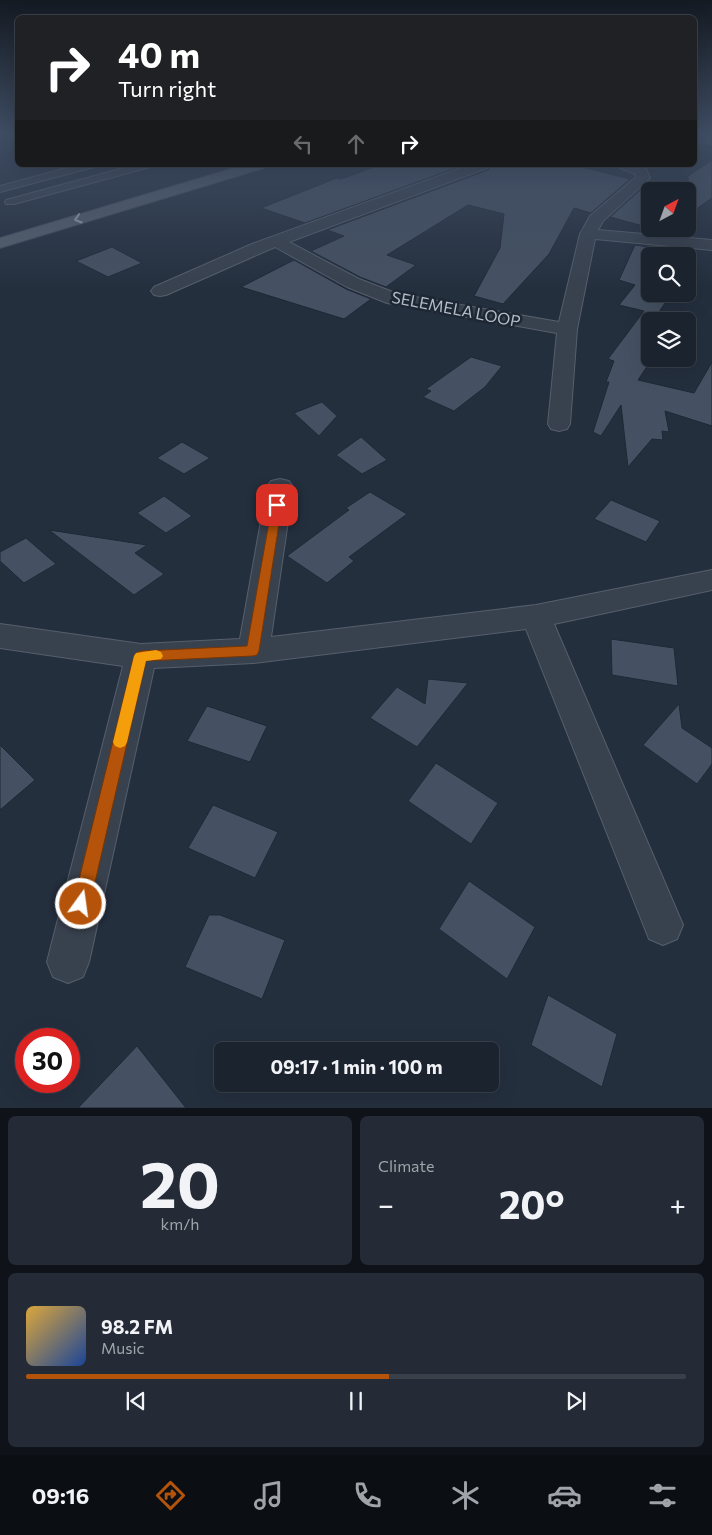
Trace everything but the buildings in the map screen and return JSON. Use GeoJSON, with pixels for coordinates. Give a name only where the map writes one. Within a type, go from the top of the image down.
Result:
{"type":"FeatureCollection","features":[{"type":"Feature","properties":{"kind":"main road"},"geometry":{"type":"LineString","coordinates":[[0,229],[147,186]]}},
{"type":"Feature","properties":{"kind":"main road"},"geometry":{"type":"LineString","coordinates":[[0,243],[190,186]]}},
{"type":"Feature","properties":{"kind":"street"},"geometry":{"type":"LineString","coordinates":[[160,290],[277,242],[427,186]]}},
{"type":"Feature","properties":{"kind":"street"},"geometry":{"type":"LineString","coordinates":[[559,424],[567,329],[588,234],[596,219],[634,186]]}},
{"type":"Feature","properties":{"kind":"street"},"geometry":{"type":"LineString","coordinates":[[588,234],[712,245]]}},
{"type":"Feature","properties":{"kind":"street","name":"SELEMELA LOOP"},"geometry":{"type":"LineString","coordinates":[[277,242],[353,283],[394,299],[567,329]]}},
{"type":"Feature","properties":{"kind":"street"},"geometry":{"type":"LineString","coordinates":[[253,651],[280,487]]}},
{"type":"Feature","properties":{"kind":"street"},"geometry":{"type":"LineString","coordinates":[[0,636],[141,656],[253,651],[536,616],[712,580]]}},
{"type":"Feature","properties":{"kind":"street"},"geometry":{"type":"LineString","coordinates":[[536,616],[663,926]]}},
{"type":"Feature","properties":{"kind":"street"},"geometry":{"type":"LineString","coordinates":[[68,962],[141,656]]}},
{"type":"Feature","properties":{"kind":"lane"},"geometry":{"type":"LineString","coordinates":[[0,189],[12,186]]}},
{"type":"Feature","properties":{"kind":"lane"},"geometry":{"type":"LineString","coordinates":[[10,202],[70,186]]}},
{"type":"Feature","properties":{"kind":"slow traffic"},"geometry":{"type":"LineString","coordinates":[[120,742],[141,656],[156,656]]}},
{"type":"Feature","properties":{"kind":"route"},"geometry":{"type":"LineString","coordinates":[[81,904],[141,656],[253,651],[277,505]]}}]}
